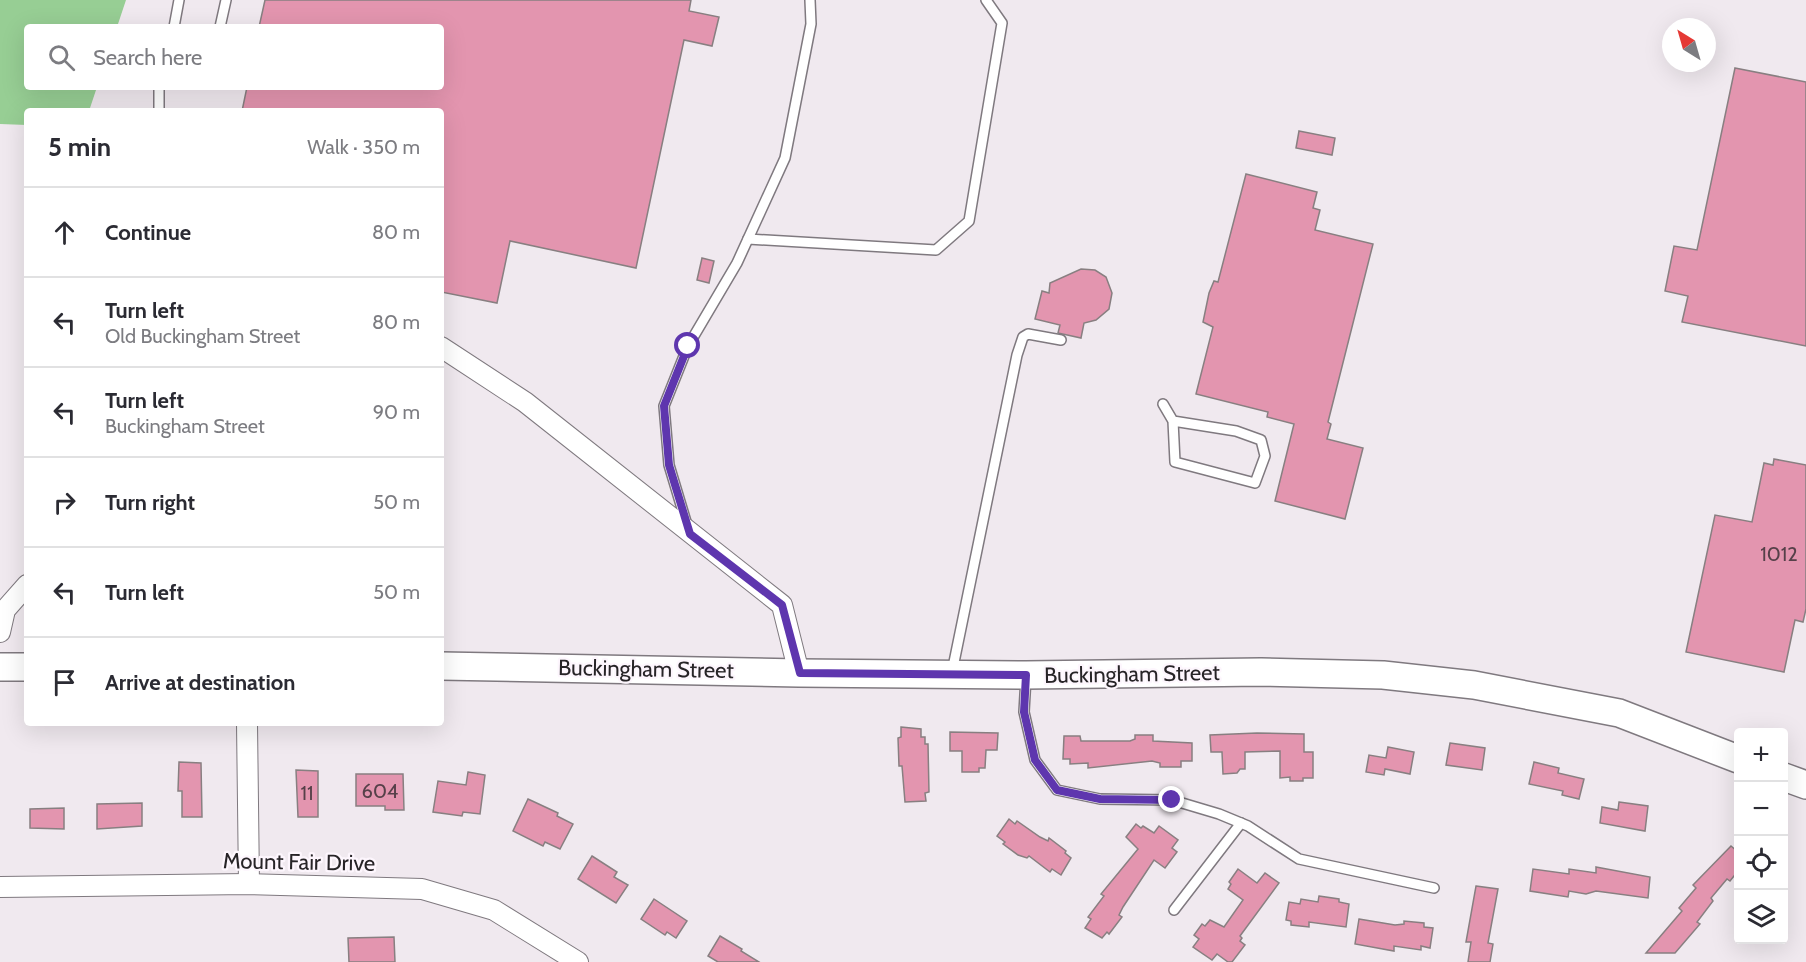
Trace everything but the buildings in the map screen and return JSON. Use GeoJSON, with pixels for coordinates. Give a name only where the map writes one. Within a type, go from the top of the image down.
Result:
{"type":"FeatureCollection","features":[{"type":"Feature","properties":{"kind":"main road","name":"Buckingham Street"},"geometry":{"type":"LineString","coordinates":[[444,666],[800,673],[1383,675],[1474,685],[1619,713],[1734,757]]}},
{"type":"Feature","properties":{"kind":"main road"},"geometry":{"type":"LineString","coordinates":[[0,667],[24,667]]}},
{"type":"Feature","properties":{"kind":"main road"},"geometry":{"type":"LineString","coordinates":[[1788,778],[1806,785]]}},
{"type":"Feature","properties":{"kind":"street"},"geometry":{"type":"LineString","coordinates":[[444,350],[525,402],[782,605],[800,673]]}},
{"type":"Feature","properties":{"kind":"street"},"geometry":{"type":"LineString","coordinates":[[0,632],[5,610],[24,588]]}},
{"type":"Feature","properties":{"kind":"street"},"geometry":{"type":"LineString","coordinates":[[247,726],[249,884]]}},
{"type":"Feature","properties":{"kind":"street","name":"Mount Fair Drive"},"geometry":{"type":"LineString","coordinates":[[0,887],[249,884],[422,889],[494,910],[578,962]]}},
{"type":"Feature","properties":{"kind":"lane"},"geometry":{"type":"LineString","coordinates":[[175,24],[179,0]]}},
{"type":"Feature","properties":{"kind":"lane"},"geometry":{"type":"LineString","coordinates":[[220,24],[226,0]]}},
{"type":"Feature","properties":{"kind":"lane"},"geometry":{"type":"LineString","coordinates":[[690,534],[669,465],[664,406],[688,346],[748,239],[785,158],[811,24],[810,0]]}},
{"type":"Feature","properties":{"kind":"lane"},"geometry":{"type":"LineString","coordinates":[[748,239],[936,250],[969,221],[1002,23],[986,0]]}},
{"type":"Feature","properties":{"kind":"lane"},"geometry":{"type":"LineString","coordinates":[[159,90],[159,108]]}},
{"type":"Feature","properties":{"kind":"lane"},"geometry":{"type":"LineString","coordinates":[[952,674],[1017,355],[1023,337],[1028,334],[1062,340]]}},
{"type":"Feature","properties":{"kind":"lane"},"geometry":{"type":"LineString","coordinates":[[1163,404],[1173,421],[1175,462],[1256,483],[1265,456],[1261,440],[1236,431],[1173,421]]}},
{"type":"Feature","properties":{"kind":"lane"},"geometry":{"type":"LineString","coordinates":[[1026,675],[1024,712],[1035,760],[1057,790],[1100,799],[1172,800],[1241,823],[1299,859],[1434,888]]}},
{"type":"Feature","properties":{"kind":"lane"},"geometry":{"type":"LineString","coordinates":[[1174,910],[1241,823]]}},
{"type":"Feature","properties":{"kind":"green space"},"geometry":{"type":"Polygon","coordinates":[[[0,0],[126,0],[118,24],[24,24],[24,90],[96,90],[90,108],[24,108],[24,125],[0,124],[0,0]]]}},
{"type":"Feature","properties":{"kind":"route"},"geometry":{"type":"LineString","coordinates":[[688,346],[664,406],[669,465],[690,534],[782,605],[800,673],[1026,675],[1024,712],[1035,760],[1057,790],[1100,799],[1172,800]]}}]}
